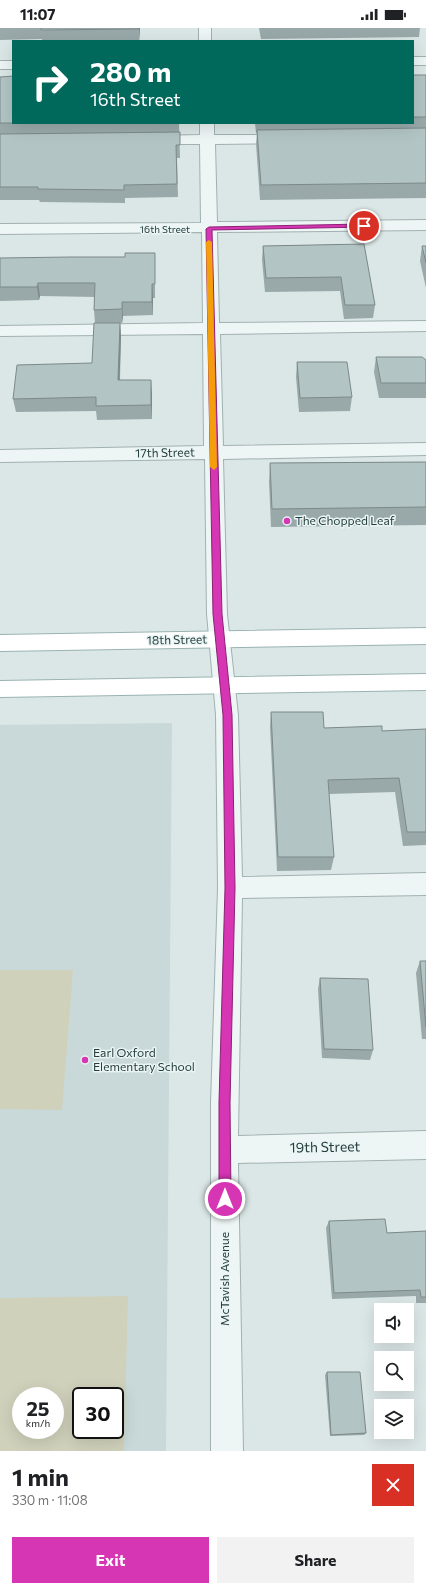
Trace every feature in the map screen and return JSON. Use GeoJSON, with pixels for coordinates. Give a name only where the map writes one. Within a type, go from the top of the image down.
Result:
{"type":"FeatureCollection","features":[{"type":"Feature","properties":{"kind":"main road","name":"18th Street"},"geometry":{"type":"LineString","coordinates":[[0,643],[426,636]]}},
{"type":"Feature","properties":{"kind":"main road"},"geometry":{"type":"LineString","coordinates":[[0,689],[426,682]]}},
{"type":"Feature","properties":{"kind":"street"},"geometry":{"type":"LineString","coordinates":[[205,28],[205,40]]}},
{"type":"Feature","properties":{"kind":"street"},"geometry":{"type":"LineString","coordinates":[[414,61],[426,61]]}},
{"type":"Feature","properties":{"kind":"street"},"geometry":{"type":"LineString","coordinates":[[0,65],[12,64]]}},
{"type":"Feature","properties":{"kind":"street","name":"McTavish Avenue"},"geometry":{"type":"LineString","coordinates":[[207,124],[217,614],[221,640],[227,715],[230,888],[224,1103],[227,1451]]}},
{"type":"Feature","properties":{"kind":"street"},"geometry":{"type":"LineString","coordinates":[[136,140],[301,138]]}},
{"type":"Feature","properties":{"kind":"street","name":"16th Street"},"geometry":{"type":"LineString","coordinates":[[0,230],[209,229],[426,225]]}},
{"type":"Feature","properties":{"kind":"street"},"geometry":{"type":"LineString","coordinates":[[0,331],[426,326]]}},
{"type":"Feature","properties":{"kind":"street","name":"17th Street"},"geometry":{"type":"LineString","coordinates":[[0,456],[426,449]]}},
{"type":"Feature","properties":{"kind":"street"},"geometry":{"type":"LineString","coordinates":[[230,888],[426,884]]}},
{"type":"Feature","properties":{"kind":"street","name":"19th Street"},"geometry":{"type":"LineString","coordinates":[[224,1150],[426,1145]]}},
{"type":"Feature","properties":{"kind":"shaded area","name":"Earl Oxford Elementary School"},"geometry":{"type":"Polygon","coordinates":[[[172,723],[166,1451],[0,1451],[0,725],[172,723]]]}},
{"type":"Feature","properties":{"kind":"green space"},"geometry":{"type":"Polygon","coordinates":[[[0,970],[73,970],[62,1110],[0,1109],[0,970]]]}},
{"type":"Feature","properties":{"kind":"green space"},"geometry":{"type":"Polygon","coordinates":[[[128,1296],[124,1451],[0,1451],[0,1298],[128,1296]]]}},
{"type":"Feature","properties":{"kind":"building"},"geometry":{"type":"Polygon","coordinates":[[[41,28],[139,28],[139,29],[41,30],[41,28]]]}},
{"type":"Feature","properties":{"kind":"building"},"geometry":{"type":"Polygon","coordinates":[[[414,75],[426,75],[426,117],[414,117],[414,75]]]}},
{"type":"Feature","properties":{"kind":"building"},"geometry":{"type":"Polygon","coordinates":[[[12,76],[12,123],[0,123],[0,77],[12,76]]]}},
{"type":"Feature","properties":{"kind":"building"},"geometry":{"type":"Polygon","coordinates":[[[426,128],[426,183],[261,185],[257,130],[426,128]]]}},
{"type":"Feature","properties":{"kind":"building"},"geometry":{"type":"Polygon","coordinates":[[[180,132],[180,145],[176,145],[177,184],[124,185],[124,190],[0,187],[0,134],[180,132]]]}},
{"type":"Feature","properties":{"kind":"building"},"geometry":{"type":"Polygon","coordinates":[[[364,244],[375,305],[345,305],[341,277],[266,278],[263,246],[364,244]]]}},
{"type":"Feature","properties":{"kind":"building"},"geometry":{"type":"Polygon","coordinates":[[[422,246],[426,246],[426,263],[422,246]]]}},
{"type":"Feature","properties":{"kind":"building"},"geometry":{"type":"Polygon","coordinates":[[[125,253],[155,253],[155,284],[152,284],[152,302],[122,302],[122,309],[94,310],[95,283],[38,283],[37,287],[0,287],[0,258],[125,257],[125,253]]]}},
{"type":"Feature","properties":{"kind":"building"},"geometry":{"type":"Polygon","coordinates":[[[94,323],[120,323],[118,380],[151,380],[151,405],[96,406],[96,397],[13,399],[17,365],[92,363],[94,323]]]}},
{"type":"Feature","properties":{"kind":"building"},"geometry":{"type":"Polygon","coordinates":[[[376,357],[422,357],[426,360],[426,383],[381,383],[376,357]]]}},
{"type":"Feature","properties":{"kind":"building"},"geometry":{"type":"Polygon","coordinates":[[[297,362],[347,362],[352,397],[300,398],[297,362]]]}},
{"type":"Feature","properties":{"kind":"building"},"geometry":{"type":"Polygon","coordinates":[[[426,462],[426,507],[272,509],[270,463],[426,462]]]}},
{"type":"Feature","properties":{"kind":"building"},"geometry":{"type":"Polygon","coordinates":[[[271,712],[323,712],[324,728],[382,726],[382,731],[426,729],[426,832],[407,832],[399,778],[328,780],[334,857],[278,857],[271,712]]]}},
{"type":"Feature","properties":{"kind":"building"},"geometry":{"type":"Polygon","coordinates":[[[420,961],[426,961],[426,1027],[420,961]]]}},
{"type":"Feature","properties":{"kind":"building"},"geometry":{"type":"Polygon","coordinates":[[[320,978],[368,979],[373,1050],[324,1049],[320,978]]]}},
{"type":"Feature","properties":{"kind":"building"},"geometry":{"type":"Polygon","coordinates":[[[385,1219],[387,1233],[426,1231],[426,1297],[421,1297],[420,1290],[334,1293],[329,1221],[385,1219]]]}},
{"type":"Feature","properties":{"kind":"building"},"geometry":{"type":"Polygon","coordinates":[[[327,1372],[360,1372],[366,1433],[331,1435],[327,1372]]]}},
{"type":"Feature","properties":{"kind":"slow traffic"},"geometry":{"type":"LineString","coordinates":[[209,242],[214,467]]}},
{"type":"Feature","properties":{"kind":"place","name":"The Chopped Leaf"},"geometry":{"type":"Point","coordinates":[287,521]}},
{"type":"Feature","properties":{"kind":"place","name":"Earl Oxford Elementary School"},"geometry":{"type":"Point","coordinates":[85,1060]}},
{"type":"Feature","properties":{"kind":"route"},"geometry":{"type":"LineString","coordinates":[[225,1199],[224,1103],[230,933],[230,888],[227,715],[221,640],[217,614],[209,229],[364,226]]}}]}
